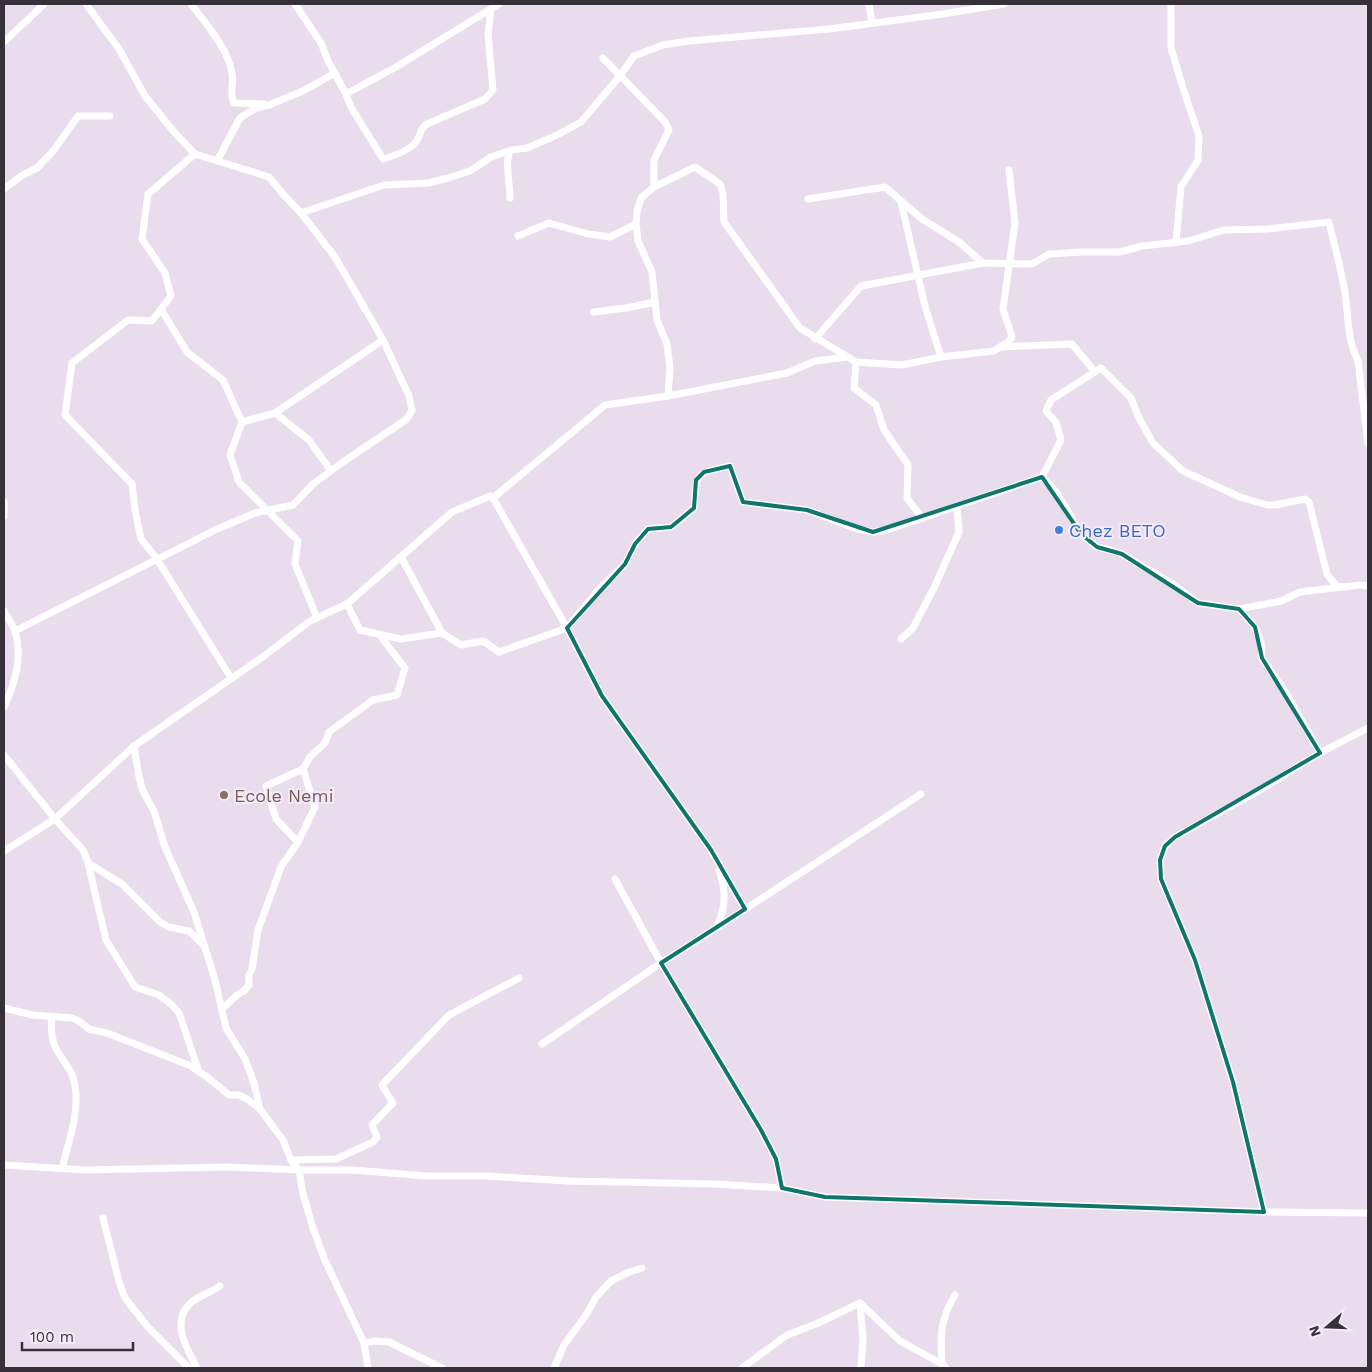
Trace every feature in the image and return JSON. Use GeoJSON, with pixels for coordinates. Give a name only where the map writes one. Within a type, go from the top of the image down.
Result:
{"type":"FeatureCollection","features":[{"type":"Feature","properties":{"kind":"street"},"geometry":{"type":"LineString","coordinates":[[4,42],[44,4]]}},
{"type":"Feature","properties":{"kind":"street"},"geometry":{"type":"LineString","coordinates":[[15,631],[215,530],[255,513],[293,505],[313,484],[407,419],[412,410],[409,396],[383,340],[335,258],[301,213],[269,177],[195,154],[145,96],[119,49],[86,4]]}},
{"type":"Feature","properties":{"kind":"street"},"geometry":{"type":"LineString","coordinates":[[191,4],[217,36],[232,72],[231,97],[234,103],[269,105]]}},
{"type":"Feature","properties":{"kind":"street"},"geometry":{"type":"LineString","coordinates":[[295,4],[321,43],[351,107],[383,158],[407,150],[418,139],[419,132],[425,124],[485,99],[493,90],[488,34],[491,9]]}},
{"type":"Feature","properties":{"kind":"street"},"geometry":{"type":"LineString","coordinates":[[346,94],[396,67],[499,4]]}},
{"type":"Feature","properties":{"kind":"street"},"geometry":{"type":"LineString","coordinates":[[870,4],[872,23]]}},
{"type":"Feature","properties":{"kind":"street"},"geometry":{"type":"LineString","coordinates":[[301,213],[384,184],[429,183],[448,178],[470,171],[491,157],[511,150],[527,148],[555,136],[581,122],[620,76],[634,56],[663,45],[829,29],[961,7],[1004,4]]}},
{"type":"Feature","properties":{"kind":"street"},"geometry":{"type":"LineString","coordinates":[[1171,4],[1172,48],[1199,136],[1198,160],[1181,187],[1176,242]]}},
{"type":"Feature","properties":{"kind":"street"},"geometry":{"type":"LineString","coordinates":[[603,58],[665,122],[669,130],[654,160],[654,187]]}},
{"type":"Feature","properties":{"kind":"street"},"geometry":{"type":"LineString","coordinates":[[217,161],[240,118],[256,108],[269,105],[303,91],[335,73]]}},
{"type":"Feature","properties":{"kind":"street"},"geometry":{"type":"LineString","coordinates":[[4,189],[21,176],[37,168],[54,150],[78,116],[110,116]]}},
{"type":"Feature","properties":{"kind":"street"},"geometry":{"type":"LineString","coordinates":[[510,198],[507,163],[508,154],[511,150]]}},
{"type":"Feature","properties":{"kind":"street"},"geometry":{"type":"LineString","coordinates":[[195,154],[148,194],[142,240],[165,273],[172,296],[152,321],[128,320],[72,363],[65,415],[132,484],[141,539],[156,559],[231,678]]}},
{"type":"Feature","properties":{"kind":"street"},"geometry":{"type":"LineString","coordinates":[[668,396],[670,368],[666,344],[657,320],[652,272],[638,241],[636,224],[641,198],[654,187],[670,181],[695,167],[720,184],[723,193],[724,222],[800,328],[815,339],[856,362],[902,365],[941,357],[994,351],[1012,337],[1003,309],[1011,263],[1015,223],[1009,170]]}},
{"type":"Feature","properties":{"kind":"street"},"geometry":{"type":"LineString","coordinates":[[808,199],[886,187],[922,219],[959,242],[983,263]]}},
{"type":"Feature","properties":{"kind":"street"},"geometry":{"type":"LineString","coordinates":[[901,202],[925,306],[941,357]]}},
{"type":"Feature","properties":{"kind":"street"},"geometry":{"type":"LineString","coordinates":[[815,339],[861,286],[983,263],[1032,264],[1048,254],[1120,252],[1142,246],[1188,241],[1224,230],[1267,229],[1329,222],[1345,289],[1348,331],[1352,349],[1358,360],[1368,443]]}},
{"type":"Feature","properties":{"kind":"street"},"geometry":{"type":"LineString","coordinates":[[518,236],[549,223],[588,234],[610,237],[636,224]]}},
{"type":"Feature","properties":{"kind":"street"},"geometry":{"type":"LineString","coordinates":[[594,312],[654,302]]}},
{"type":"Feature","properties":{"kind":"street"},"geometry":{"type":"LineString","coordinates":[[161,309],[187,352],[222,380],[242,422],[230,455],[239,482],[298,541],[295,564],[317,618]]}},
{"type":"Feature","properties":{"kind":"street"},"geometry":{"type":"LineString","coordinates":[[242,422],[275,413],[383,340]]}},
{"type":"Feature","properties":{"kind":"street"},"geometry":{"type":"LineString","coordinates":[[1000,347],[1072,344],[1094,372]]}},
{"type":"Feature","properties":{"kind":"street"},"geometry":{"type":"LineString","coordinates":[[4,851],[55,819],[134,746],[264,656],[310,621],[347,604],[452,512],[490,496],[492,498],[605,405],[668,396],[787,373],[815,361],[848,357]]}},
{"type":"Feature","properties":{"kind":"street"},"geometry":{"type":"LineString","coordinates":[[856,362],[854,388],[876,405],[884,430],[908,465],[907,498],[922,518]]}},
{"type":"Feature","properties":{"kind":"street"},"geometry":{"type":"LineString","coordinates":[[401,556],[442,633],[461,645],[483,641],[499,652],[567,628],[601,587],[626,564],[635,544],[648,529],[671,526],[694,508],[696,480],[704,472],[730,466],[743,502],[807,510],[873,532],[890,528],[1042,477],[1061,440],[1056,422],[1046,411],[1051,400],[1101,368],[1131,398],[1139,418],[1153,443],[1183,471],[1240,497],[1267,505],[1305,499],[1309,502],[1327,574],[1336,586],[1345,587]]}},
{"type":"Feature","properties":{"kind":"street"},"geometry":{"type":"LineString","coordinates":[[275,413],[309,440],[331,471]]}},
{"type":"Feature","properties":{"kind":"street"},"geometry":{"type":"LineString","coordinates":[[1042,477],[1057,493],[1081,534],[1097,547],[1122,554],[1176,586],[1198,603],[1239,609],[1281,601],[1300,592],[1368,586]]}},
{"type":"Feature","properties":{"kind":"street"},"geometry":{"type":"LineString","coordinates":[[492,498],[567,628],[602,696],[711,850],[745,909]]}},
{"type":"Feature","properties":{"kind":"street"},"geometry":{"type":"LineString","coordinates":[[4,502],[4,516]]}},
{"type":"Feature","properties":{"kind":"street"},"geometry":{"type":"LineString","coordinates":[[901,639],[913,628],[934,588],[959,532],[956,506]]}},
{"type":"Feature","properties":{"kind":"street"},"geometry":{"type":"LineString","coordinates":[[347,604],[360,630],[401,639],[442,633]]}},
{"type":"Feature","properties":{"kind":"street"},"geometry":{"type":"LineString","coordinates":[[1239,609],[1255,627],[1261,642],[1262,658],[1286,693],[1320,753]]}},
{"type":"Feature","properties":{"kind":"street"},"geometry":{"type":"LineString","coordinates":[[4,611],[15,631],[19,664],[4,707]]}},
{"type":"Feature","properties":{"kind":"street"},"geometry":{"type":"LineString","coordinates":[[298,842],[276,819],[266,786],[303,769],[310,757],[325,743],[329,732],[373,700],[397,695],[405,668],[380,634]]}},
{"type":"Feature","properties":{"kind":"street"},"geometry":{"type":"LineString","coordinates":[[1264,1212],[1233,1082],[1195,960],[1161,878],[1160,860],[1165,846],[1175,837],[1255,793],[1320,753],[1368,728]]}},
{"type":"Feature","properties":{"kind":"street"},"geometry":{"type":"LineString","coordinates":[[134,746],[143,791],[154,811],[168,854],[194,912],[226,1028],[245,1059],[254,1083],[260,1109]]}},
{"type":"Feature","properties":{"kind":"street"},"geometry":{"type":"LineString","coordinates":[[4,754],[55,819],[79,844],[88,863],[106,940],[135,987],[160,995],[179,1013],[199,1072]]}},
{"type":"Feature","properties":{"kind":"street"},"geometry":{"type":"LineString","coordinates":[[222,1009],[249,985],[249,975],[252,969],[258,930],[281,867],[298,842],[315,807],[303,769]]}},
{"type":"Feature","properties":{"kind":"street"},"geometry":{"type":"LineString","coordinates":[[542,1044],[660,963],[921,794]]}},
{"type":"Feature","properties":{"kind":"street"},"geometry":{"type":"LineString","coordinates":[[711,850],[725,885],[723,911],[715,929]]}},
{"type":"Feature","properties":{"kind":"street"},"geometry":{"type":"LineString","coordinates":[[88,863],[122,884],[160,922],[169,928],[189,931],[204,946]]}},
{"type":"Feature","properties":{"kind":"street"},"geometry":{"type":"LineString","coordinates":[[615,879],[660,963],[761,1130],[776,1159],[782,1188]]}},
{"type":"Feature","properties":{"kind":"street"},"geometry":{"type":"LineString","coordinates":[[291,1160],[336,1159],[374,1142],[377,1137],[372,1125],[393,1103],[382,1084],[449,1015],[519,978]]}},
{"type":"Feature","properties":{"kind":"street"},"geometry":{"type":"LineString","coordinates":[[4,1008],[23,1013],[72,1018],[89,1029],[122,1038],[191,1066],[229,1095],[247,1098],[260,1109],[283,1140],[291,1160],[299,1170],[303,1194],[313,1228],[324,1258],[364,1344],[368,1368]]}},
{"type":"Feature","properties":{"kind":"street"},"geometry":{"type":"LineString","coordinates":[[52,1017],[51,1031],[54,1043],[72,1075],[76,1088],[75,1114],[62,1168]]}},
{"type":"Feature","properties":{"kind":"street"},"geometry":{"type":"LineString","coordinates":[[4,1165],[136,1170],[228,1167],[353,1170],[426,1176],[486,1176],[568,1181],[715,1184],[782,1188],[825,1197],[1264,1212],[1368,1213]]}},
{"type":"Feature","properties":{"kind":"street"},"geometry":{"type":"LineString","coordinates":[[103,1218],[120,1286],[125,1298],[147,1326],[189,1368]]}},
{"type":"Feature","properties":{"kind":"street"},"geometry":{"type":"LineString","coordinates":[[554,1368],[564,1345],[586,1315],[596,1297],[611,1281],[628,1272],[642,1268]]}},
{"type":"Feature","properties":{"kind":"street"},"geometry":{"type":"LineString","coordinates":[[197,1368],[189,1353],[180,1322],[186,1308],[194,1301],[220,1286]]}},
{"type":"Feature","properties":{"kind":"street"},"geometry":{"type":"LineString","coordinates":[[944,1366],[940,1331],[955,1295]]}},
{"type":"Feature","properties":{"kind":"street"},"geometry":{"type":"LineString","coordinates":[[860,1303],[884,1328],[900,1341],[944,1366]]}},
{"type":"Feature","properties":{"kind":"street"},"geometry":{"type":"LineString","coordinates":[[742,1368],[786,1335],[816,1324],[860,1303]]}},
{"type":"Feature","properties":{"kind":"street"},"geometry":{"type":"LineString","coordinates":[[860,1303],[861,1368]]}},
{"type":"Feature","properties":{"kind":"street"},"geometry":{"type":"LineString","coordinates":[[364,1344],[375,1340],[389,1342],[442,1368]]}},
{"type":"Feature","properties":{"kind":"highlighted area"},"geometry":{"type":"Polygon","coordinates":[[[730,466],[743,502],[807,510],[873,532],[1042,477],[1081,534],[1097,547],[1122,554],[1198,603],[1239,609],[1255,627],[1262,658],[1320,753],[1175,837],[1165,846],[1160,860],[1161,879],[1195,960],[1233,1082],[1264,1212],[825,1197],[782,1188],[776,1159],[761,1130],[661,963],[745,909],[711,850],[602,696],[567,628],[625,564],[635,544],[648,529],[671,527],[694,508],[696,480],[704,472],[730,466]]]}},
{"type":"Feature","properties":{"kind":"place","name":"Chez BETO"},"geometry":{"type":"Point","coordinates":[1059,530]}},
{"type":"Feature","properties":{"kind":"place","name":"Ecole Nemi"},"geometry":{"type":"Point","coordinates":[224,795]}}]}
